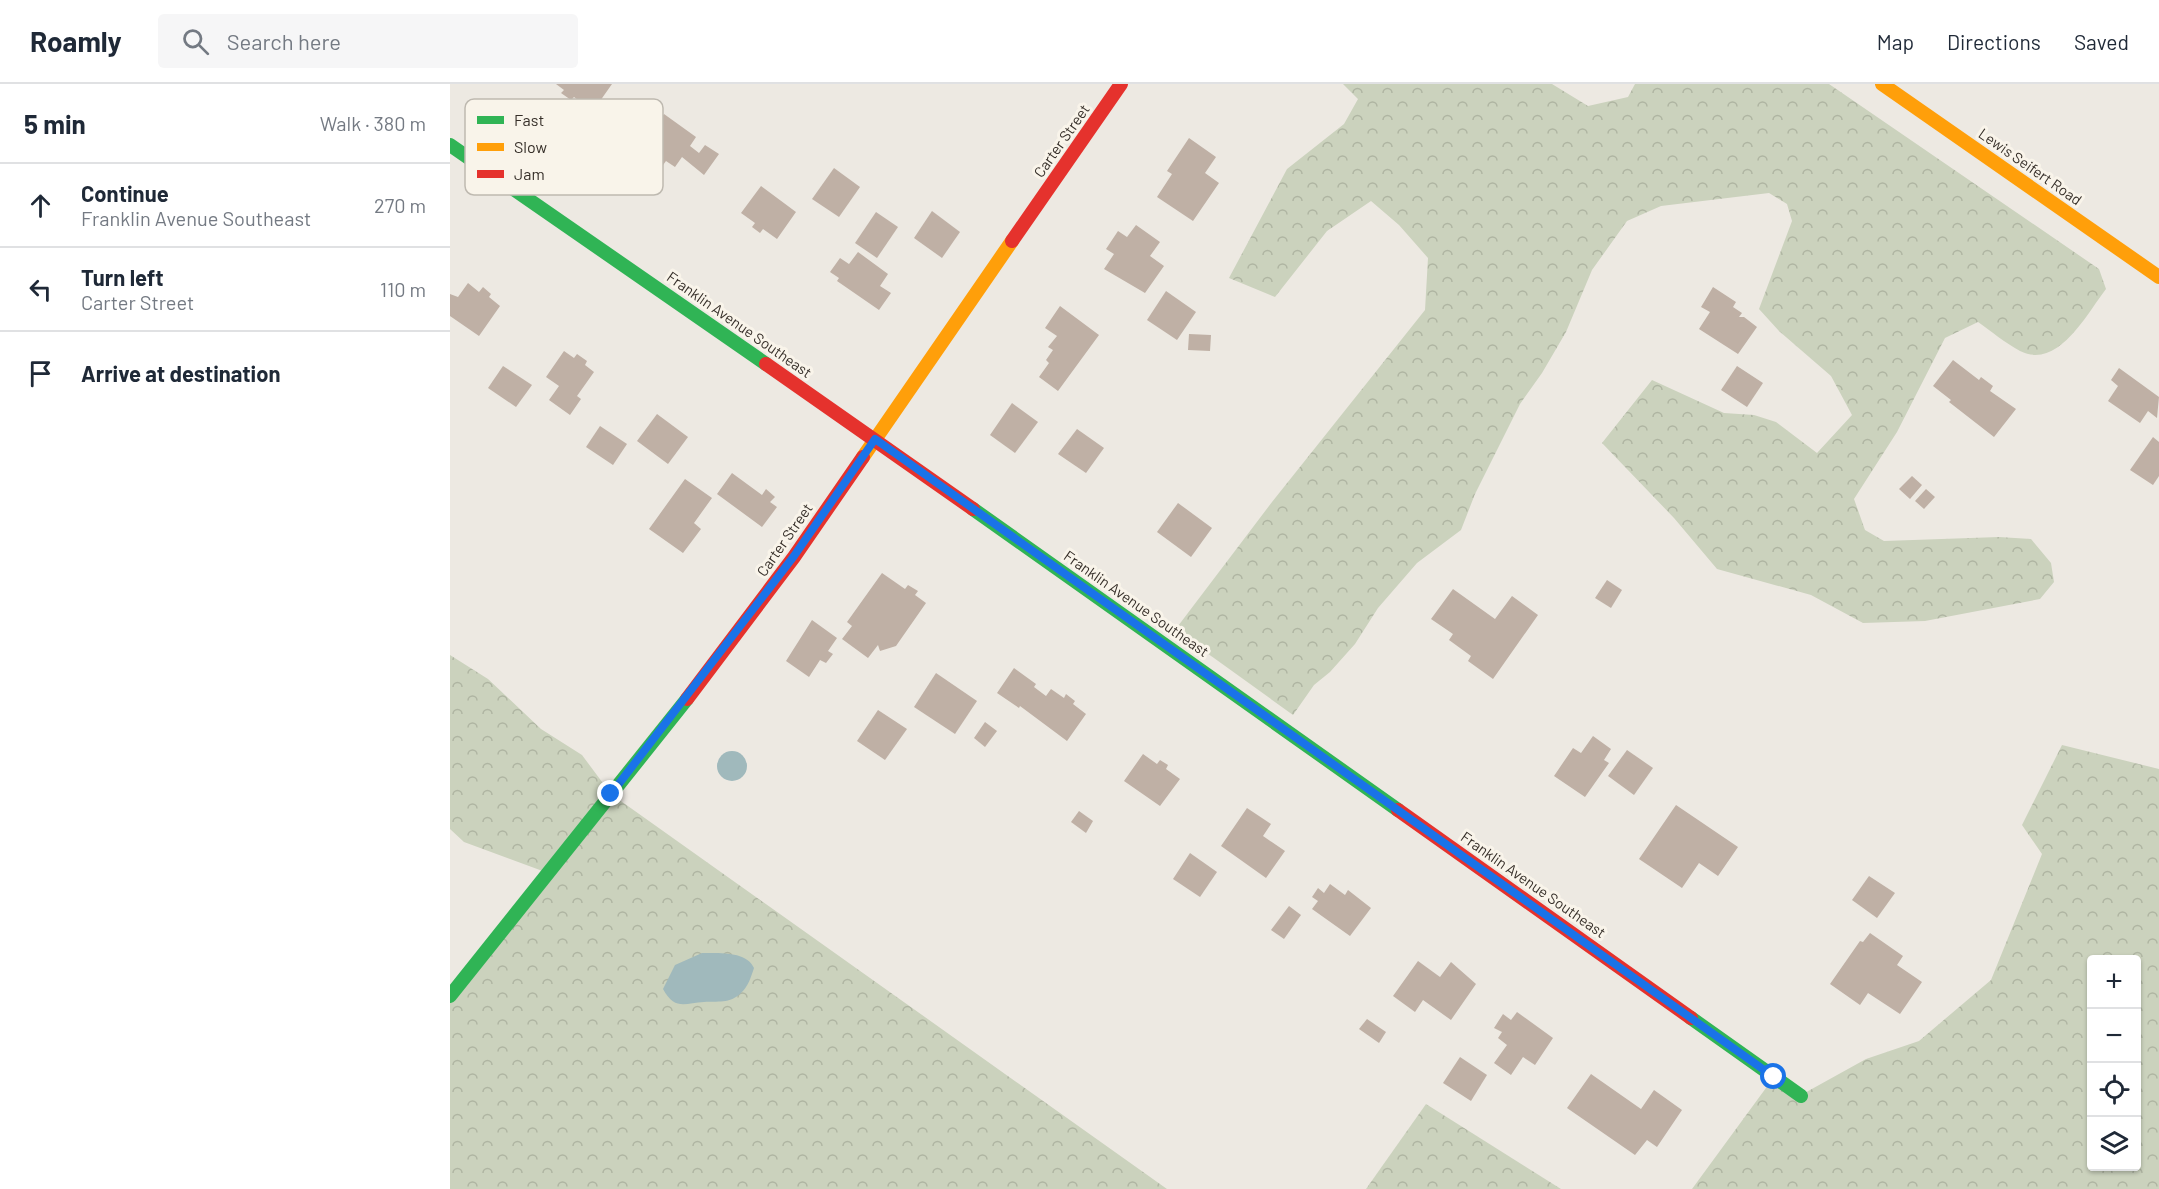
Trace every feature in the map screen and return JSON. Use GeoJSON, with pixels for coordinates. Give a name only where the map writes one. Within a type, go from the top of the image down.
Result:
{"type":"FeatureCollection","features":[{"type":"Feature","properties":{"kind":"street","name":"Carter Street"},"geometry":{"type":"LineString","coordinates":[[450,996],[703,678],[794,556],[1121,84]]}},
{"type":"Feature","properties":{"kind":"street","name":"Lewis Seifert Road"},"geometry":{"type":"LineString","coordinates":[[1882,84],[2159,277]]}},
{"type":"Feature","properties":{"kind":"street","name":"Franklin Avenue Southeast"},"geometry":{"type":"LineString","coordinates":[[450,145],[465,155]]}},
{"type":"Feature","properties":{"kind":"street","name":"Franklin Avenue Southeast"},"geometry":{"type":"LineString","coordinates":[[522,195],[875,439],[1801,1095]]}},
{"type":"Feature","properties":{"kind":"green space"},"geometry":{"type":"Polygon","coordinates":[[[1343,84],[1552,84],[1588,106],[1628,97],[1635,84],[1829,84],[2099,269],[2106,289],[2070,337],[2059,347],[2047,353],[2034,355],[2020,351],[1978,322],[1945,338],[1897,432],[1854,499],[1865,530],[1884,541],[1999,537],[2031,539],[2051,563],[2054,582],[2040,599],[1925,621],[1863,623],[1811,595],[1717,569],[1674,518],[1602,443],[1652,380],[1724,413],[1754,415],[1776,422],[1817,453],[1852,415],[1831,376],[1779,331],[1759,309],[1792,221],[1787,204],[1769,193],[1661,206],[1627,221],[1592,270],[1566,332],[1542,373],[1520,404],[1475,494],[1461,530],[1417,563],[1378,608],[1355,644],[1330,672],[1314,685],[1293,715],[1175,630],[1272,502],[1425,310],[1428,258],[1399,225],[1371,201],[1327,231],[1275,297],[1229,278],[1287,169],[1344,124],[1358,99],[1343,84]]]}},
{"type":"Feature","properties":{"kind":"green space"},"geometry":{"type":"Polygon","coordinates":[[[450,655],[488,679],[541,729],[582,755],[611,794],[1167,1189],[450,1189],[450,996],[548,873],[464,842],[450,829],[450,655]]]}},
{"type":"Feature","properties":{"kind":"green space"},"geometry":{"type":"Polygon","coordinates":[[[2062,745],[2159,769],[2159,1189],[1692,1189],[1774,1077],[1801,1095],[1866,1059],[1919,1041],[1991,980],[2042,854],[2022,825],[2062,745]]]}},
{"type":"Feature","properties":{"kind":"green space"},"geometry":{"type":"Polygon","coordinates":[[[1426,1104],[1561,1189],[1366,1189],[1426,1104]]]}},
{"type":"Feature","properties":{"kind":"water"},"geometry":{"type":"Polygon","coordinates":[[[732,751],[743,755],[747,766],[743,777],[732,781],[721,777],[717,766],[721,755],[732,751]]]}},
{"type":"Feature","properties":{"kind":"water"},"geometry":{"type":"Polygon","coordinates":[[[702,953],[731,954],[745,958],[754,968],[747,985],[737,997],[728,1000],[676,1003],[667,996],[663,989],[675,965],[702,953]]]}},
{"type":"Feature","properties":{"kind":"building"},"geometry":{"type":"Polygon","coordinates":[[[556,84],[612,84],[601,99],[574,97],[570,99],[561,93],[564,90],[556,84]]]}},
{"type":"Feature","properties":{"kind":"building"},"geometry":{"type":"Polygon","coordinates":[[[663,115],[696,137],[690,146],[699,153],[705,145],[719,154],[704,175],[682,157],[675,167],[666,161],[663,165],[663,115]]]}},
{"type":"Feature","properties":{"kind":"building"},"geometry":{"type":"Polygon","coordinates":[[[1189,138],[1216,157],[1205,173],[1219,183],[1193,221],[1157,197],[1172,174],[1167,171],[1189,138]]]}},
{"type":"Feature","properties":{"kind":"building"},"geometry":{"type":"Polygon","coordinates":[[[834,168],[860,187],[839,217],[812,199],[834,168]]]}},
{"type":"Feature","properties":{"kind":"building"},"geometry":{"type":"Polygon","coordinates":[[[761,186],[796,212],[777,239],[763,229],[760,233],[752,227],[755,223],[741,213],[761,186]]]}},
{"type":"Feature","properties":{"kind":"building"},"geometry":{"type":"Polygon","coordinates":[[[932,211],[960,232],[942,258],[914,238],[932,211]]]}},
{"type":"Feature","properties":{"kind":"building"},"geometry":{"type":"Polygon","coordinates":[[[876,212],[898,227],[877,258],[855,243],[876,212]]]}},
{"type":"Feature","properties":{"kind":"building"},"geometry":{"type":"Polygon","coordinates":[[[1136,225],[1160,242],[1150,256],[1164,266],[1145,293],[1104,269],[1114,254],[1106,249],[1118,231],[1127,237],[1136,225]]]}},
{"type":"Feature","properties":{"kind":"building"},"geometry":{"type":"Polygon","coordinates":[[[858,252],[888,274],[880,286],[891,293],[879,310],[837,281],[839,278],[830,272],[840,258],[849,264],[858,252]]]}},
{"type":"Feature","properties":{"kind":"building"},"geometry":{"type":"Polygon","coordinates":[[[468,283],[479,292],[483,287],[491,294],[489,297],[500,306],[479,336],[450,316],[450,294],[458,297],[468,283]]]}},
{"type":"Feature","properties":{"kind":"building"},"geometry":{"type":"Polygon","coordinates":[[[1713,287],[1736,302],[1733,307],[1742,313],[1739,317],[1744,317],[1757,327],[1738,354],[1699,329],[1710,312],[1701,307],[1713,287]]]}},
{"type":"Feature","properties":{"kind":"building"},"geometry":{"type":"Polygon","coordinates":[[[1166,291],[1196,312],[1177,340],[1147,320],[1166,291]]]}},
{"type":"Feature","properties":{"kind":"building"},"geometry":{"type":"Polygon","coordinates":[[[1060,306],[1099,335],[1058,391],[1039,377],[1049,363],[1046,360],[1053,350],[1048,347],[1057,336],[1045,328],[1060,306]]]}},
{"type":"Feature","properties":{"kind":"building"},"geometry":{"type":"Polygon","coordinates":[[[1189,334],[1211,335],[1210,351],[1188,350],[1189,334]]]}},
{"type":"Feature","properties":{"kind":"building"},"geometry":{"type":"Polygon","coordinates":[[[564,351],[574,358],[577,354],[587,361],[585,365],[594,372],[577,396],[581,399],[570,415],[549,400],[559,386],[546,377],[564,351]]]}},
{"type":"Feature","properties":{"kind":"building"},"geometry":{"type":"Polygon","coordinates":[[[1953,360],[1979,380],[1981,377],[1993,386],[1990,391],[2016,409],[1994,437],[1949,402],[1951,400],[1933,386],[1953,360]]]}},
{"type":"Feature","properties":{"kind":"building"},"geometry":{"type":"Polygon","coordinates":[[[503,366],[532,385],[516,407],[488,388],[503,366]]]}},
{"type":"Feature","properties":{"kind":"building"},"geometry":{"type":"Polygon","coordinates":[[[1737,366],[1763,383],[1747,407],[1721,390],[1737,366]]]}},
{"type":"Feature","properties":{"kind":"building"},"geometry":{"type":"Polygon","coordinates":[[[2119,368],[2159,397],[2157,418],[2148,411],[2140,423],[2108,401],[2118,386],[2111,380],[2119,368]]]}},
{"type":"Feature","properties":{"kind":"building"},"geometry":{"type":"Polygon","coordinates":[[[1012,403],[1038,422],[1015,453],[990,435],[1012,403]]]}},
{"type":"Feature","properties":{"kind":"building"},"geometry":{"type":"Polygon","coordinates":[[[657,414],[688,437],[668,464],[637,441],[657,414]]]}},
{"type":"Feature","properties":{"kind":"building"},"geometry":{"type":"Polygon","coordinates":[[[600,426],[627,444],[613,465],[586,447],[600,426]]]}},
{"type":"Feature","properties":{"kind":"building"},"geometry":{"type":"Polygon","coordinates":[[[1077,429],[1104,448],[1086,473],[1058,454],[1077,429]]]}},
{"type":"Feature","properties":{"kind":"building"},"geometry":{"type":"Polygon","coordinates":[[[2153,437],[2159,442],[2159,476],[2153,485],[2130,470],[2153,437]]]}},
{"type":"Feature","properties":{"kind":"building"},"geometry":{"type":"Polygon","coordinates":[[[732,473],[762,495],[766,489],[775,497],[770,502],[777,507],[762,527],[717,494],[732,473]]]}},
{"type":"Feature","properties":{"kind":"building"},"geometry":{"type":"Polygon","coordinates":[[[1912,476],[1922,485],[1910,499],[1899,489],[1912,476]]]}},
{"type":"Feature","properties":{"kind":"building"},"geometry":{"type":"Polygon","coordinates":[[[685,479],[712,498],[694,523],[701,529],[683,553],[649,529],[685,479]]]}},
{"type":"Feature","properties":{"kind":"building"},"geometry":{"type":"Polygon","coordinates":[[[1926,489],[1935,497],[1924,509],[1915,501],[1926,489]]]}},
{"type":"Feature","properties":{"kind":"building"},"geometry":{"type":"Polygon","coordinates":[[[1178,503],[1212,528],[1191,557],[1157,532],[1178,503]]]}},
{"type":"Feature","properties":{"kind":"building"},"geometry":{"type":"Polygon","coordinates":[[[882,573],[905,589],[908,585],[918,591],[915,595],[926,603],[896,646],[880,651],[878,645],[868,658],[842,639],[852,626],[847,622],[882,573]]]}},
{"type":"Feature","properties":{"kind":"building"},"geometry":{"type":"Polygon","coordinates":[[[1607,580],[1622,590],[1611,608],[1595,598],[1607,580]]]}},
{"type":"Feature","properties":{"kind":"building"},"geometry":{"type":"Polygon","coordinates":[[[1453,589],[1495,619],[1512,596],[1538,615],[1493,679],[1468,661],[1471,656],[1449,640],[1453,634],[1431,619],[1453,589]]]}},
{"type":"Feature","properties":{"kind":"building"},"geometry":{"type":"Polygon","coordinates":[[[812,620],[837,638],[828,651],[833,654],[826,663],[820,660],[809,677],[786,661],[812,620]]]}},
{"type":"Feature","properties":{"kind":"building"},"geometry":{"type":"Polygon","coordinates":[[[1014,668],[1036,684],[1034,687],[1046,696],[1051,689],[1064,698],[1066,694],[1075,701],[1073,704],[1086,714],[1067,741],[1020,706],[1019,708],[997,693],[1014,668]]]}},
{"type":"Feature","properties":{"kind":"building"},"geometry":{"type":"Polygon","coordinates":[[[936,673],[977,701],[955,734],[914,707],[936,673]]]}},
{"type":"Feature","properties":{"kind":"building"},"geometry":{"type":"Polygon","coordinates":[[[878,710],[907,729],[885,760],[857,741],[878,710]]]}},
{"type":"Feature","properties":{"kind":"building"},"geometry":{"type":"Polygon","coordinates":[[[985,722],[997,731],[985,747],[974,738],[985,722]]]}},
{"type":"Feature","properties":{"kind":"building"},"geometry":{"type":"Polygon","coordinates":[[[1593,736],[1611,749],[1604,760],[1609,763],[1585,797],[1554,776],[1573,748],[1581,753],[1593,736]]]}},
{"type":"Feature","properties":{"kind":"building"},"geometry":{"type":"Polygon","coordinates":[[[1627,750],[1653,768],[1634,795],[1608,776],[1627,750]]]}},
{"type":"Feature","properties":{"kind":"building"},"geometry":{"type":"Polygon","coordinates":[[[1143,754],[1157,764],[1160,760],[1168,765],[1166,769],[1180,779],[1160,806],[1124,781],[1143,754]]]}},
{"type":"Feature","properties":{"kind":"building"},"geometry":{"type":"Polygon","coordinates":[[[1676,805],[1738,847],[1718,876],[1699,863],[1682,888],[1639,859],[1676,805]]]}},
{"type":"Feature","properties":{"kind":"building"},"geometry":{"type":"Polygon","coordinates":[[[1247,808],[1271,824],[1263,836],[1285,851],[1266,878],[1221,846],[1247,808]]]}},
{"type":"Feature","properties":{"kind":"building"},"geometry":{"type":"Polygon","coordinates":[[[1079,811],[1093,821],[1086,833],[1071,822],[1079,811]]]}},
{"type":"Feature","properties":{"kind":"building"},"geometry":{"type":"Polygon","coordinates":[[[1190,853],[1217,872],[1200,897],[1173,879],[1190,853]]]}},
{"type":"Feature","properties":{"kind":"building"},"geometry":{"type":"Polygon","coordinates":[[[1869,876],[1895,893],[1877,918],[1852,900],[1869,876]]]}},
{"type":"Feature","properties":{"kind":"building"},"geometry":{"type":"Polygon","coordinates":[[[1330,884],[1345,895],[1348,890],[1371,908],[1350,936],[1312,909],[1318,901],[1312,897],[1318,888],[1324,893],[1330,884]]]}},
{"type":"Feature","properties":{"kind":"building"},"geometry":{"type":"Polygon","coordinates":[[[1289,906],[1301,915],[1284,939],[1271,930],[1289,906]]]}},
{"type":"Feature","properties":{"kind":"building"},"geometry":{"type":"Polygon","coordinates":[[[1870,933],[1903,956],[1897,965],[1922,982],[1900,1014],[1868,993],[1860,1005],[1830,984],[1860,941],[1863,942],[1870,933]]]}},
{"type":"Feature","properties":{"kind":"building"},"geometry":{"type":"Polygon","coordinates":[[[1418,961],[1440,977],[1451,962],[1476,984],[1451,1020],[1423,1000],[1415,1012],[1393,996],[1418,961]]]}},
{"type":"Feature","properties":{"kind":"building"},"geometry":{"type":"Polygon","coordinates":[[[1517,1012],[1553,1038],[1535,1065],[1523,1057],[1511,1075],[1494,1063],[1507,1045],[1498,1038],[1502,1032],[1494,1028],[1503,1014],[1511,1020],[1517,1012]]]}},
{"type":"Feature","properties":{"kind":"building"},"geometry":{"type":"Polygon","coordinates":[[[1367,1019],[1386,1032],[1379,1043],[1359,1029],[1367,1019]]]}},
{"type":"Feature","properties":{"kind":"building"},"geometry":{"type":"Polygon","coordinates":[[[1460,1057],[1487,1075],[1471,1101],[1443,1083],[1460,1057]]]}},
{"type":"Feature","properties":{"kind":"building"},"geometry":{"type":"Polygon","coordinates":[[[1591,1074],[1641,1109],[1654,1090],[1682,1110],[1657,1147],[1647,1140],[1635,1155],[1567,1108],[1591,1074]]]}},
{"type":"Feature","properties":{"kind":"traffic: fast"},"geometry":{"type":"LineString","coordinates":[[450,145],[465,155]]}},
{"type":"Feature","properties":{"kind":"traffic: fast"},"geometry":{"type":"LineString","coordinates":[[522,195],[766,364]]}},
{"type":"Feature","properties":{"kind":"traffic: fast"},"geometry":{"type":"LineString","coordinates":[[973,509],[1398,810]]}},
{"type":"Feature","properties":{"kind":"traffic: fast"},"geometry":{"type":"LineString","coordinates":[[450,996],[687,699]]}},
{"type":"Feature","properties":{"kind":"traffic: fast"},"geometry":{"type":"LineString","coordinates":[[1691,1018],[1801,1096]]}},
{"type":"Feature","properties":{"kind":"traffic: slow"},"geometry":{"type":"LineString","coordinates":[[1882,84],[2159,277]]}},
{"type":"Feature","properties":{"kind":"traffic: slow"},"geometry":{"type":"LineString","coordinates":[[863,457],[1012,241]]}},
{"type":"Feature","properties":{"kind":"traffic: jam"},"geometry":{"type":"LineString","coordinates":[[1012,241],[1121,84]]}},
{"type":"Feature","properties":{"kind":"traffic: jam"},"geometry":{"type":"LineString","coordinates":[[766,364],[973,509]]}},
{"type":"Feature","properties":{"kind":"traffic: jam"},"geometry":{"type":"LineString","coordinates":[[687,699],[794,557],[863,457]]}},
{"type":"Feature","properties":{"kind":"traffic: jam"},"geometry":{"type":"LineString","coordinates":[[1398,810],[1691,1018]]}},
{"type":"Feature","properties":{"kind":"route"},"geometry":{"type":"LineString","coordinates":[[611,794],[703,678],[794,556],[875,439],[1774,1077]]}}]}
